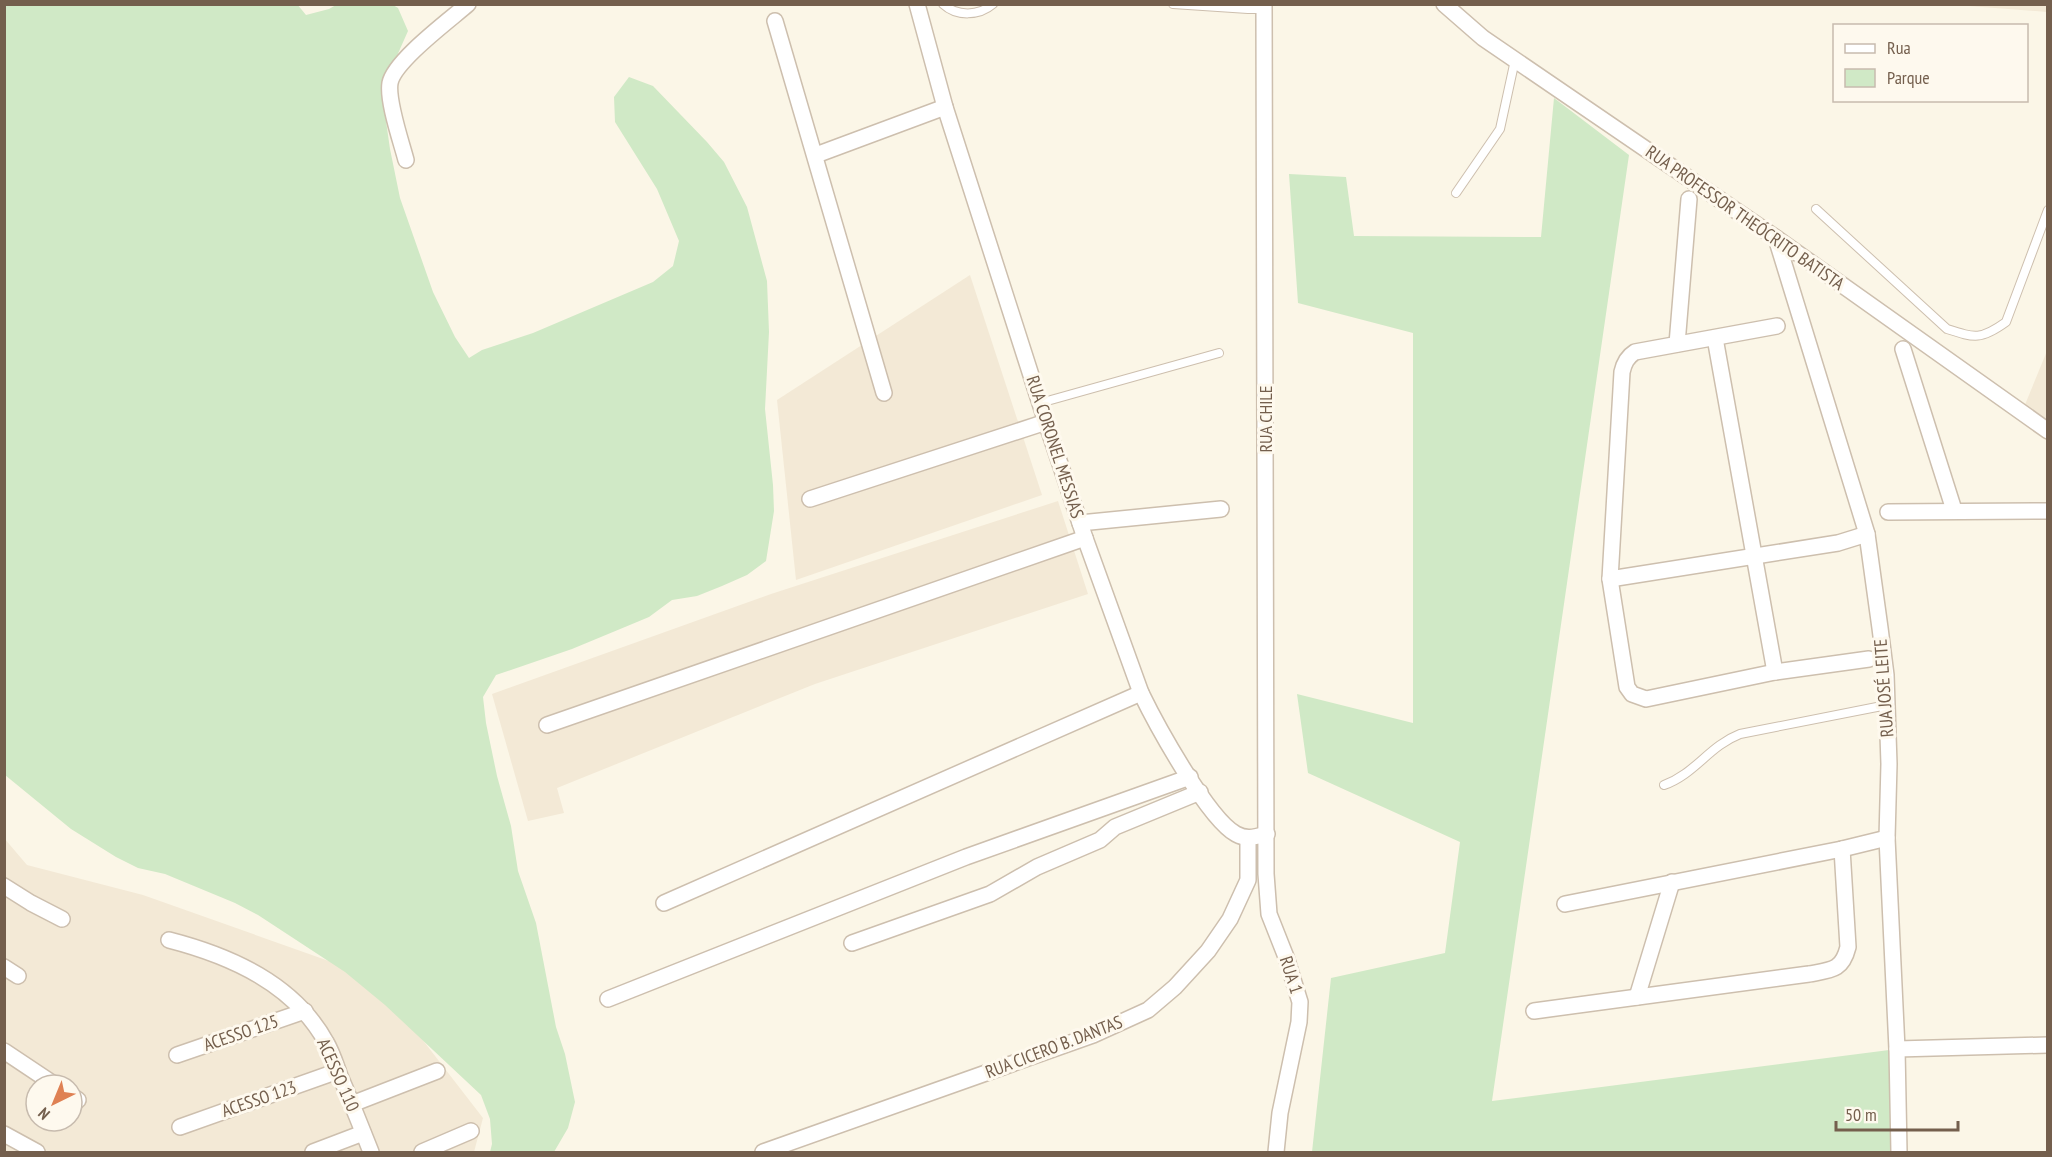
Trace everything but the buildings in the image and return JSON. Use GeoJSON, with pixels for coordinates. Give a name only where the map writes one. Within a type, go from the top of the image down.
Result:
{"type":"FeatureCollection","features":[{"type":"Feature","properties":{"kind":"street"},"geometry":{"type":"LineString","coordinates":[[406,160],[392,105],[390,81],[405,59],[422,42],[468,4]]}},
{"type":"Feature","properties":{"kind":"street","name":"RUA PROFESSOR THEÓCRITO BATISTA"},"geometry":{"type":"LineString","coordinates":[[1444,4],[1483,38],[1776,238],[2048,431]]}},
{"type":"Feature","properties":{"kind":"street","name":"RUA CORONEL MESSIAS"},"geometry":{"type":"LineString","coordinates":[[919,6],[945,107],[1046,422],[1085,538],[1142,693],[1190,777],[1219,820],[1235,833],[1248,838]]}},
{"type":"Feature","properties":{"kind":"street","name":"RUA CHILE"},"geometry":{"type":"LineString","coordinates":[[1264,7],[1267,834]]}},
{"type":"Feature","properties":{"kind":"street"},"geometry":{"type":"LineString","coordinates":[[775,21],[884,393]]}},
{"type":"Feature","properties":{"kind":"street"},"geometry":{"type":"LineString","coordinates":[[816,155],[945,107]]}},
{"type":"Feature","properties":{"kind":"street"},"geometry":{"type":"LineString","coordinates":[[1677,344],[1689,199]]}},
{"type":"Feature","properties":{"kind":"street","name":"RUA JOSÉ LEITE"},"geometry":{"type":"LineString","coordinates":[[1776,238],[1867,534],[1887,705],[1889,764],[1887,838],[1897,1048],[1899,1152]]}},
{"type":"Feature","properties":{"kind":"street"},"geometry":{"type":"LineString","coordinates":[[1777,326],[1635,352],[1628,356],[1624,363],[1610,579],[1627,687],[1632,694],[1646,699],[1775,672],[1869,658]]}},
{"type":"Feature","properties":{"kind":"street"},"geometry":{"type":"LineString","coordinates":[[1715,338],[1775,672]]}},
{"type":"Feature","properties":{"kind":"street"},"geometry":{"type":"LineString","coordinates":[[1903,349],[1954,510]]}},
{"type":"Feature","properties":{"kind":"street"},"geometry":{"type":"LineString","coordinates":[[810,499],[1046,422]]}},
{"type":"Feature","properties":{"kind":"street"},"geometry":{"type":"LineString","coordinates":[[1080,523],[1221,509]]}},
{"type":"Feature","properties":{"kind":"street"},"geometry":{"type":"LineString","coordinates":[[1888,512],[2048,511]]}},
{"type":"Feature","properties":{"kind":"street"},"geometry":{"type":"LineString","coordinates":[[1610,579],[1754,558],[1838,543],[1867,534]]}},
{"type":"Feature","properties":{"kind":"street"},"geometry":{"type":"LineString","coordinates":[[547,725],[1085,538]]}},
{"type":"Feature","properties":{"kind":"street"},"geometry":{"type":"LineString","coordinates":[[664,903],[1142,693]]}},
{"type":"Feature","properties":{"kind":"street"},"geometry":{"type":"LineString","coordinates":[[608,999],[966,857],[1190,777]]}},
{"type":"Feature","properties":{"kind":"street"},"geometry":{"type":"LineString","coordinates":[[852,943],[990,894],[1037,867],[1100,840],[1115,827],[1200,792]]}},
{"type":"Feature","properties":{"kind":"street"},"geometry":{"type":"LineString","coordinates":[[1248,838],[1267,834]]}},
{"type":"Feature","properties":{"kind":"street","name":"RUA 1"},"geometry":{"type":"LineString","coordinates":[[1267,834],[1266,874],[1269,914],[1300,1002],[1299,1022],[1280,1113],[1276,1152]]}},
{"type":"Feature","properties":{"kind":"street","name":"RUA CICERO B. DANTAS"},"geometry":{"type":"LineString","coordinates":[[764,1152],[1094,1035],[1148,1010],[1175,987],[1201,958],[1230,919],[1248,880],[1248,838]]}},
{"type":"Feature","properties":{"kind":"street"},"geometry":{"type":"LineString","coordinates":[[1565,904],[1887,838]]}},
{"type":"Feature","properties":{"kind":"street"},"geometry":{"type":"LineString","coordinates":[[1534,1011],[1809,974],[1837,967],[1845,961],[1848,947],[1842,849]]}},
{"type":"Feature","properties":{"kind":"street"},"geometry":{"type":"LineString","coordinates":[[1637,997],[1672,882]]}},
{"type":"Feature","properties":{"kind":"street"},"geometry":{"type":"LineString","coordinates":[[4,886],[62,919]]}},
{"type":"Feature","properties":{"kind":"street","name":"ACESSO 110"},"geometry":{"type":"LineString","coordinates":[[169,940],[233,961],[287,994],[305,1011],[327,1042],[371,1152]]}},
{"type":"Feature","properties":{"kind":"street"},"geometry":{"type":"LineString","coordinates":[[4,967],[18,976]]}},
{"type":"Feature","properties":{"kind":"street","name":"ACESSO 125"},"geometry":{"type":"LineString","coordinates":[[177,1055],[305,1011]]}},
{"type":"Feature","properties":{"kind":"street"},"geometry":{"type":"LineString","coordinates":[[1897,1048],[2048,1045]]}},
{"type":"Feature","properties":{"kind":"street"},"geometry":{"type":"LineString","coordinates":[[4,1051],[37,1073]]}},
{"type":"Feature","properties":{"kind":"street","name":"ACESSO 123"},"geometry":{"type":"LineString","coordinates":[[180,1127],[338,1071]]}},
{"type":"Feature","properties":{"kind":"street"},"geometry":{"type":"LineString","coordinates":[[352,1104],[437,1071]]}},
{"type":"Feature","properties":{"kind":"street"},"geometry":{"type":"LineString","coordinates":[[422,1152],[471,1131]]}},
{"type":"Feature","properties":{"kind":"street"},"geometry":{"type":"LineString","coordinates":[[313,1152],[363,1132]]}},
{"type":"Feature","properties":{"kind":"street"},"geometry":{"type":"LineString","coordinates":[[4,1134],[37,1152]]}},
{"type":"Feature","properties":{"kind":"lane"},"geometry":{"type":"LineString","coordinates":[[943,4],[949,10],[960,14],[985,11],[993,4]]}},
{"type":"Feature","properties":{"kind":"lane"},"geometry":{"type":"LineString","coordinates":[[1173,4],[1248,9],[1264,7]]}},
{"type":"Feature","properties":{"kind":"lane"},"geometry":{"type":"LineString","coordinates":[[1456,193],[1500,129],[1515,60]]}},
{"type":"Feature","properties":{"kind":"lane"},"geometry":{"type":"LineString","coordinates":[[1816,209],[1947,329],[1972,337],[1991,333],[2006,321],[2048,210]]}},
{"type":"Feature","properties":{"kind":"lane"},"geometry":{"type":"LineString","coordinates":[[1040,403],[1219,353]]}},
{"type":"Feature","properties":{"kind":"lane"},"geometry":{"type":"LineString","coordinates":[[1664,785],[1680,780],[1726,739],[1740,734],[1887,705]]}},
{"type":"Feature","properties":{"kind":"shaded area"},"geometry":{"type":"Polygon","coordinates":[[[1956,5],[2047,5],[2047,12],[1956,5]]]}},
{"type":"Feature","properties":{"kind":"shaded area"},"geometry":{"type":"Polygon","coordinates":[[[970,275],[1042,495],[796,580],[777,400],[970,275]]]}},
{"type":"Feature","properties":{"kind":"shaded area"},"geometry":{"type":"Polygon","coordinates":[[[2047,351],[2047,431],[2022,412],[2047,351]]]}},
{"type":"Feature","properties":{"kind":"shaded area"},"geometry":{"type":"Polygon","coordinates":[[[1058,501],[1088,594],[815,684],[557,788],[564,813],[528,821],[492,694],[771,594],[1058,501]]]}},
{"type":"Feature","properties":{"kind":"shaded area"},"geometry":{"type":"Polygon","coordinates":[[[4,838],[27,865],[143,895],[374,977],[483,1118],[474,1152],[5,1152],[4,838]]]}},
{"type":"Feature","properties":{"kind":"green space"},"geometry":{"type":"Polygon","coordinates":[[[297,4],[306,15],[336,5],[393,5],[398,8],[408,31],[388,76],[383,100],[390,149],[400,198],[433,292],[455,337],[469,358],[482,350],[533,333],[653,282],[673,266],[679,241],[657,189],[615,122],[614,97],[629,77],[653,86],[724,162],[747,207],[767,281],[769,332],[765,409],[774,511],[766,561],[747,575],[722,586],[697,596],[672,600],[649,617],[572,649],[496,675],[483,697],[486,723],[497,776],[511,826],[518,871],[536,923],[556,1027],[565,1054],[575,1102],[568,1128],[554,1152],[490,1152],[492,1144],[490,1119],[481,1095],[385,1005],[345,972],[258,915],[235,903],[165,874],[138,868],[116,857],[71,829],[5,775],[5,5],[297,4]]]}},
{"type":"Feature","properties":{"kind":"green space"},"geometry":{"type":"Polygon","coordinates":[[[1554,98],[1629,155],[1492,1101],[1897,1049],[1892,1152],[1312,1152],[1331,978],[1445,953],[1460,842],[1308,773],[1297,694],[1413,723],[1413,333],[1298,303],[1289,174],[1346,177],[1354,236],[1541,237],[1554,98]]]}}]}
